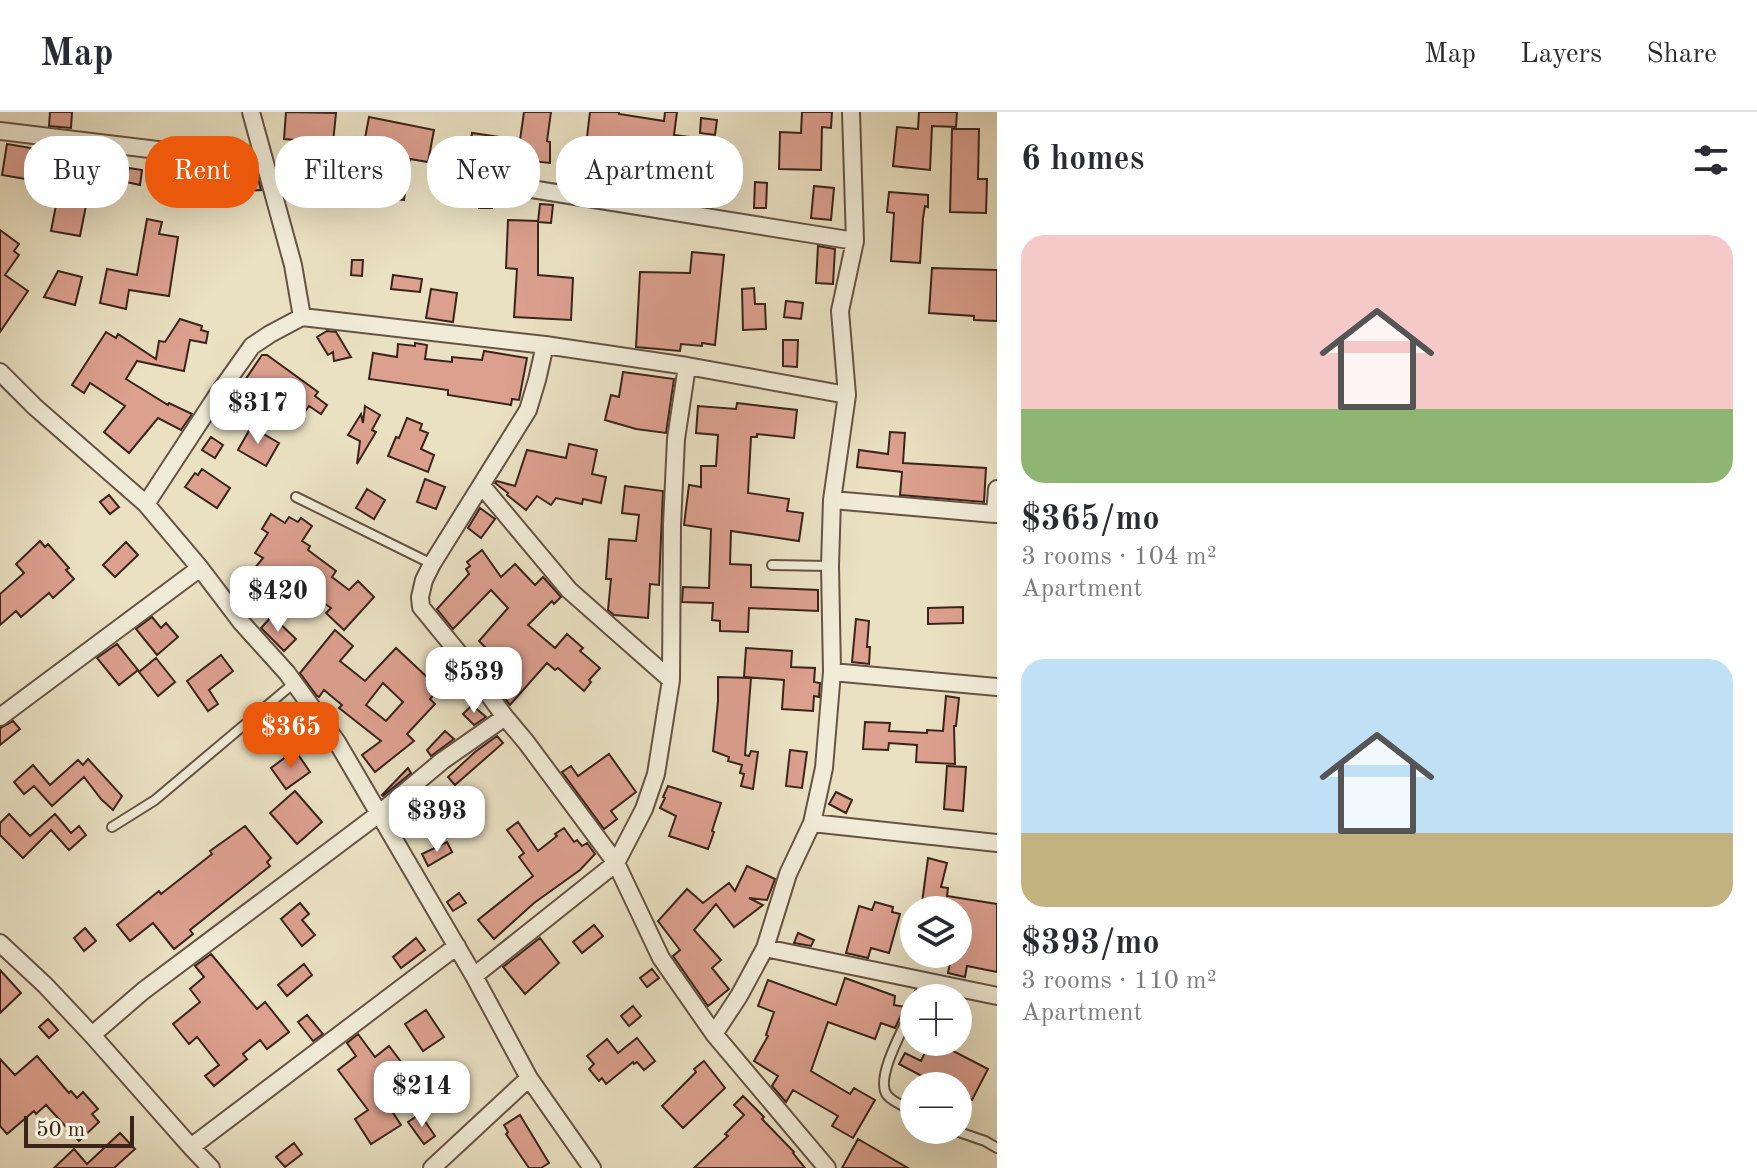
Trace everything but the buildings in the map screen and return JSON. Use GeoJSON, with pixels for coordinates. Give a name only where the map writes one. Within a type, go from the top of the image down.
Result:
{"type":"FeatureCollection","features":[{"type":"Feature","properties":{"kind":"street"},"geometry":{"type":"LineString","coordinates":[[251,112],[293,265],[302,317]]}},
{"type":"Feature","properties":{"kind":"street"},"geometry":{"type":"LineString","coordinates":[[714,1034],[765,948],[788,874],[812,823],[824,768],[832,672],[832,500],[847,395],[840,311],[855,241],[851,112]]}},
{"type":"Feature","properties":{"kind":"street"},"geometry":{"type":"LineString","coordinates":[[0,131],[265,163]]}},
{"type":"Feature","properties":{"kind":"street"},"geometry":{"type":"LineString","coordinates":[[540,190],[855,241]]}},
{"type":"Feature","properties":{"kind":"street"},"geometry":{"type":"LineString","coordinates":[[146,504],[252,346],[302,317],[545,345],[687,366],[847,395]]}},
{"type":"Feature","properties":{"kind":"street"},"geometry":{"type":"LineString","coordinates":[[545,345],[528,410],[432,564],[422,589],[421,607],[616,863],[661,958],[714,1034],[827,1168]]}},
{"type":"Feature","properties":{"kind":"street"},"geometry":{"type":"LineString","coordinates":[[474,976],[616,863],[644,809],[656,774],[671,680],[676,439],[687,366]]}},
{"type":"Feature","properties":{"kind":"street"},"geometry":{"type":"LineString","coordinates":[[0,372],[35,407],[146,504],[294,683],[337,742],[380,813],[529,1078],[592,1168]]}},
{"type":"Feature","properties":{"kind":"street"},"geometry":{"type":"LineString","coordinates":[[482,486],[569,590],[671,680]]}},
{"type":"Feature","properties":{"kind":"street"},"geometry":{"type":"LineString","coordinates":[[832,500],[996,514],[997,489]]}},
{"type":"Feature","properties":{"kind":"street"},"geometry":{"type":"LineString","coordinates":[[0,717],[200,568]]}},
{"type":"Feature","properties":{"kind":"street"},"geometry":{"type":"LineString","coordinates":[[832,672],[997,687]]}},
{"type":"Feature","properties":{"kind":"street"},"geometry":{"type":"LineString","coordinates":[[92,1035],[143,991],[380,813],[442,761],[505,717]]}},
{"type":"Feature","properties":{"kind":"street"},"geometry":{"type":"LineString","coordinates":[[812,823],[997,843]]}},
{"type":"Feature","properties":{"kind":"street"},"geometry":{"type":"LineString","coordinates":[[0,943],[92,1035],[211,1168]]}},
{"type":"Feature","properties":{"kind":"street"},"geometry":{"type":"LineString","coordinates":[[191,1147],[457,946]]}},
{"type":"Feature","properties":{"kind":"street"},"geometry":{"type":"LineString","coordinates":[[765,948],[997,996]]}},
{"type":"Feature","properties":{"kind":"street"},"geometry":{"type":"LineString","coordinates":[[432,1168],[529,1078]]}},
{"type":"Feature","properties":{"kind":"lane"},"geometry":{"type":"LineString","coordinates":[[296,497],[432,564]]}},
{"type":"Feature","properties":{"kind":"lane"},"geometry":{"type":"LineString","coordinates":[[772,565],[830,566]]}},
{"type":"Feature","properties":{"kind":"lane"},"geometry":{"type":"LineString","coordinates":[[112,827],[155,800],[294,683]]}},
{"type":"Feature","properties":{"kind":"lane"},"geometry":{"type":"LineString","coordinates":[[900,1036],[884,1072],[882,1086],[888,1097],[900,1103]]}},
{"type":"Feature","properties":{"kind":"lane"},"geometry":{"type":"LineString","coordinates":[[972,1137],[997,1148]]}}]}
